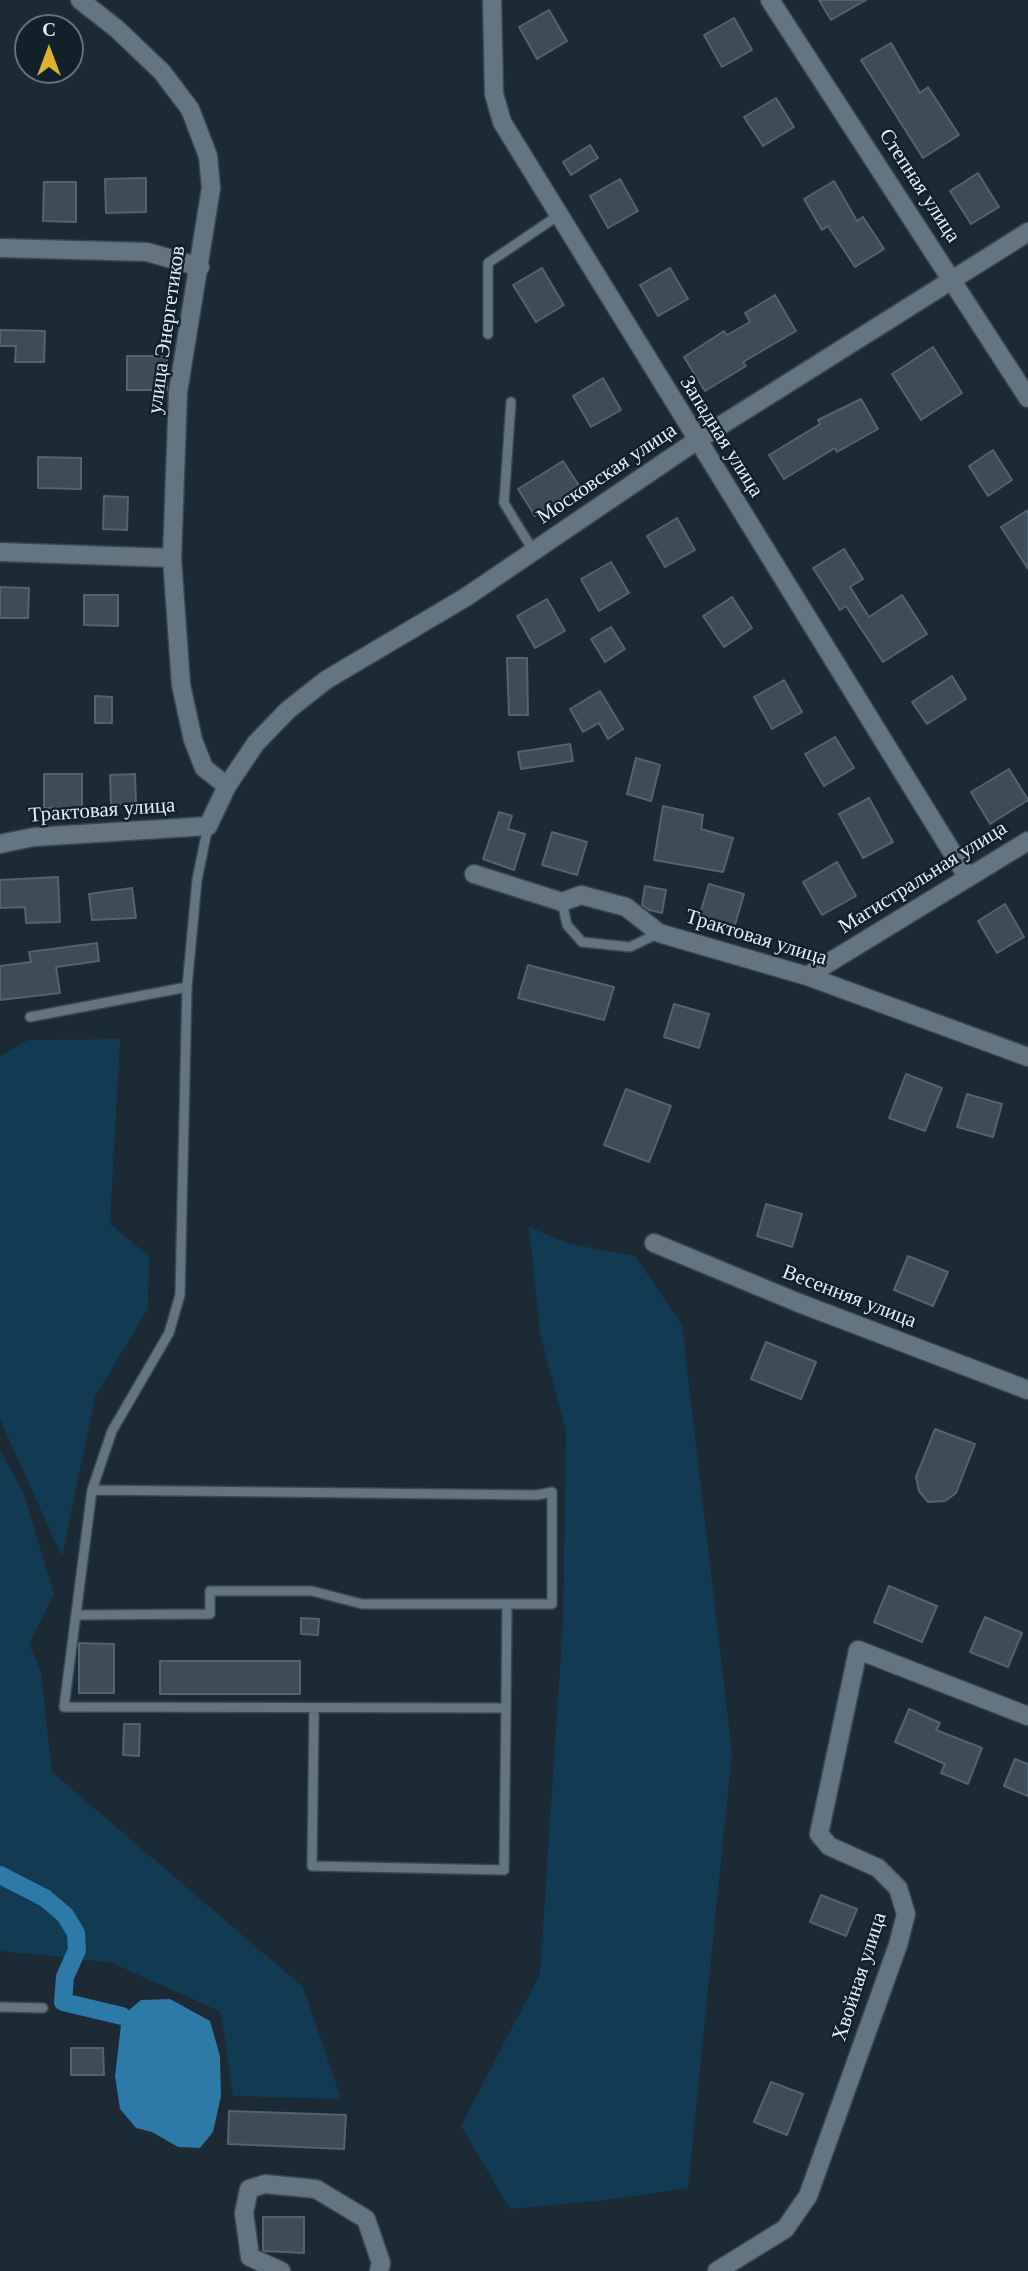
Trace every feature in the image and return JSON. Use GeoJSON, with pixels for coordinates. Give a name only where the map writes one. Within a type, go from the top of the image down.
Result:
{"type":"FeatureCollection","features":[{"type":"Feature","properties":{"kind":"street","name":"улица Энергетиков"},"geometry":{"type":"LineString","coordinates":[[80,0],[117,29],[162,72],[190,109],[208,156],[211,188],[178,392],[172,558],[181,685],[192,740],[204,768],[227,786]]}},
{"type":"Feature","properties":{"kind":"street","name":"Западная улица"},"geometry":{"type":"LineString","coordinates":[[492,0],[494,94],[502,122],[696,441],[968,878]]}},
{"type":"Feature","properties":{"kind":"street","name":"Степная улица"},"geometry":{"type":"LineString","coordinates":[[770,0],[1028,398]]}},
{"type":"Feature","properties":{"kind":"street","name":"Московская улица"},"geometry":{"type":"LineString","coordinates":[[208,826],[227,786],[256,743],[288,710],[326,680],[466,597],[696,441],[1028,232]]}},
{"type":"Feature","properties":{"kind":"street"},"geometry":{"type":"LineString","coordinates":[[0,248],[147,252],[200,267]]}},
{"type":"Feature","properties":{"kind":"street"},"geometry":{"type":"LineString","coordinates":[[0,552],[172,558]]}},
{"type":"Feature","properties":{"kind":"street","name":"Трактовая улица"},"geometry":{"type":"LineString","coordinates":[[0,844],[34,837],[208,826]]}},
{"type":"Feature","properties":{"kind":"street","name":"Магистральная улица"},"geometry":{"type":"LineString","coordinates":[[807,976],[1028,841]]}},
{"type":"Feature","properties":{"kind":"street","name":"Трактовая улица"},"geometry":{"type":"LineString","coordinates":[[474,874],[562,901],[581,895],[626,907],[659,933],[807,976],[1028,1057]]}},
{"type":"Feature","properties":{"kind":"street","name":"Весенняя улица"},"geometry":{"type":"LineString","coordinates":[[654,1243],[1028,1390]]}},
{"type":"Feature","properties":{"kind":"street","name":"Хвойная улица"},"geometry":{"type":"LineString","coordinates":[[717,2271],[785,2229],[808,2196],[898,1945],[906,1914],[898,1888],[878,1868],[829,1846],[819,1834],[858,1650],[1028,1716]]}},
{"type":"Feature","properties":{"kind":"street"},"geometry":{"type":"LineString","coordinates":[[281,2271],[250,2257],[244,2213],[249,2189],[265,2184],[316,2189],[366,2219],[381,2263],[379,2271]]}},
{"type":"Feature","properties":{"kind":"lane"},"geometry":{"type":"LineString","coordinates":[[488,334],[488,263],[559,215]]}},
{"type":"Feature","properties":{"kind":"lane"},"geometry":{"type":"LineString","coordinates":[[511,402],[504,503],[534,552]]}},
{"type":"Feature","properties":{"kind":"lane"},"geometry":{"type":"LineString","coordinates":[[208,826],[197,880],[187,987],[180,1295],[169,1333],[112,1431],[92,1490],[64,1707],[506,1708]]}},
{"type":"Feature","properties":{"kind":"lane"},"geometry":{"type":"LineString","coordinates":[[562,901],[567,925],[582,942],[630,947],[659,933]]}},
{"type":"Feature","properties":{"kind":"lane"},"geometry":{"type":"LineString","coordinates":[[30,1017],[187,987]]}},
{"type":"Feature","properties":{"kind":"lane"},"geometry":{"type":"LineString","coordinates":[[76,1615],[210,1614],[210,1591],[312,1591],[362,1604],[552,1604],[552,1492],[537,1495],[92,1490]]}},
{"type":"Feature","properties":{"kind":"lane"},"geometry":{"type":"LineString","coordinates":[[314,1709],[312,1866],[504,1870],[507,1604]]}},
{"type":"Feature","properties":{"kind":"lane"},"geometry":{"type":"LineString","coordinates":[[0,2007],[43,2008]]}},
{"type":"Feature","properties":{"kind":"shaded area"},"geometry":{"type":"Polygon","coordinates":[[[120,1039],[110,1224],[149,1256],[148,1309],[95,1397],[62,1557],[0,1419],[0,1056],[28,1040],[120,1039]]]}},
{"type":"Feature","properties":{"kind":"shaded area"},"geometry":{"type":"Polygon","coordinates":[[[529,1227],[570,1244],[635,1256],[682,1325],[732,1753],[688,2188],[606,2200],[510,2209],[461,2126],[540,1974],[563,1622],[566,1431],[540,1333],[529,1227]]]}},
{"type":"Feature","properties":{"kind":"shaded area"},"geometry":{"type":"Polygon","coordinates":[[[0,1451],[23,1491],[54,1594],[29,1644],[41,1672],[52,1772],[303,1987],[341,2099],[233,2096],[221,2012],[110,1962],[0,1951],[0,1451]]]}},
{"type":"Feature","properties":{"kind":"shaded area"},"geometry":{"type":"Polygon","coordinates":[[[170,1999],[210,2021],[220,2056],[221,2096],[213,2132],[200,2148],[178,2147],[152,2132],[136,2128],[120,2109],[115,2076],[122,2016],[141,2000],[170,1999]]]}},
{"type":"Feature","properties":{"kind":"building"},"geometry":{"type":"Polygon","coordinates":[[[819,0],[866,0],[831,20],[819,0]]]}},
{"type":"Feature","properties":{"kind":"building"},"geometry":{"type":"Polygon","coordinates":[[[549,10],[567,41],[537,59],[519,27],[549,10]]]}},
{"type":"Feature","properties":{"kind":"building"},"geometry":{"type":"Polygon","coordinates":[[[734,18],[752,50],[722,67],[704,35],[734,18]]]}},
{"type":"Feature","properties":{"kind":"building"},"geometry":{"type":"Polygon","coordinates":[[[891,43],[920,93],[928,87],[959,135],[923,158],[861,60],[891,43]]]}},
{"type":"Feature","properties":{"kind":"building"},"geometry":{"type":"Polygon","coordinates":[[[776,98],[794,127],[763,146],[744,117],[776,98]]]}},
{"type":"Feature","properties":{"kind":"building"},"geometry":{"type":"Polygon","coordinates":[[[590,145],[598,158],[571,175],[563,162],[590,145]]]}},
{"type":"Feature","properties":{"kind":"building"},"geometry":{"type":"Polygon","coordinates":[[[978,173],[999,207],[971,224],[950,191],[978,173]]]}},
{"type":"Feature","properties":{"kind":"building"},"geometry":{"type":"Polygon","coordinates":[[[146,178],[146,212],[106,213],[105,179],[146,178]]]}},
{"type":"Feature","properties":{"kind":"building"},"geometry":{"type":"Polygon","coordinates":[[[620,179],[638,211],[608,228],[590,196],[620,179]]]}},
{"type":"Feature","properties":{"kind":"building"},"geometry":{"type":"Polygon","coordinates":[[[834,181],[857,221],[863,217],[884,249],[855,267],[828,226],[822,230],[804,199],[834,181]]]}},
{"type":"Feature","properties":{"kind":"building"},"geometry":{"type":"Polygon","coordinates":[[[44,182],[76,182],[76,222],[43,221],[44,182]]]}},
{"type":"Feature","properties":{"kind":"building"},"geometry":{"type":"Polygon","coordinates":[[[542,268],[564,305],[536,322],[513,285],[542,268]]]}},
{"type":"Feature","properties":{"kind":"building"},"geometry":{"type":"Polygon","coordinates":[[[670,268],[688,299],[658,316],[640,285],[670,268]]]}},
{"type":"Feature","properties":{"kind":"building"},"geometry":{"type":"Polygon","coordinates":[[[775,295],[796,331],[743,362],[746,366],[705,391],[684,357],[724,331],[727,335],[750,322],[745,313],[775,295]]]}},
{"type":"Feature","properties":{"kind":"building"},"geometry":{"type":"Polygon","coordinates":[[[0,330],[45,331],[44,362],[15,362],[16,346],[0,346],[0,330]]]}},
{"type":"Feature","properties":{"kind":"building"},"geometry":{"type":"Polygon","coordinates":[[[933,347],[962,393],[921,420],[892,374],[933,347]]]}},
{"type":"Feature","properties":{"kind":"building"},"geometry":{"type":"Polygon","coordinates":[[[127,356],[167,356],[167,390],[127,390],[127,356]]]}},
{"type":"Feature","properties":{"kind":"building"},"geometry":{"type":"Polygon","coordinates":[[[603,378],[621,410],[591,427],[573,396],[603,378]]]}},
{"type":"Feature","properties":{"kind":"building"},"geometry":{"type":"Polygon","coordinates":[[[861,399],[878,429],[837,452],[835,448],[784,479],[769,455],[820,424],[818,420],[861,399]]]}},
{"type":"Feature","properties":{"kind":"building"},"geometry":{"type":"Polygon","coordinates":[[[993,450],[1012,480],[988,496],[969,466],[993,450]]]}},
{"type":"Feature","properties":{"kind":"building"},"geometry":{"type":"Polygon","coordinates":[[[38,457],[81,458],[81,489],[38,488],[38,457]]]}},
{"type":"Feature","properties":{"kind":"building"},"geometry":{"type":"Polygon","coordinates":[[[563,461],[580,487],[535,516],[518,489],[563,461]]]}},
{"type":"Feature","properties":{"kind":"building"},"geometry":{"type":"Polygon","coordinates":[[[104,496],[128,497],[127,530],[103,529],[104,496]]]}},
{"type":"Feature","properties":{"kind":"building"},"geometry":{"type":"Polygon","coordinates":[[[1028,510],[1028,569],[1001,527],[1028,510]]]}},
{"type":"Feature","properties":{"kind":"building"},"geometry":{"type":"Polygon","coordinates":[[[677,518],[695,550],[665,567],[647,536],[677,518]]]}},
{"type":"Feature","properties":{"kind":"building"},"geometry":{"type":"Polygon","coordinates":[[[844,549],[863,579],[850,587],[869,617],[902,595],[927,634],[883,662],[846,606],[840,610],[813,568],[844,549]]]}},
{"type":"Feature","properties":{"kind":"building"},"geometry":{"type":"Polygon","coordinates":[[[611,562],[629,593],[599,611],[581,579],[611,562]]]}},
{"type":"Feature","properties":{"kind":"building"},"geometry":{"type":"Polygon","coordinates":[[[0,587],[29,588],[28,618],[0,618],[0,587]]]}},
{"type":"Feature","properties":{"kind":"building"},"geometry":{"type":"Polygon","coordinates":[[[84,595],[118,595],[118,626],[84,625],[84,595]]]}},
{"type":"Feature","properties":{"kind":"building"},"geometry":{"type":"Polygon","coordinates":[[[732,597],[752,628],[724,647],[703,616],[732,597]]]}},
{"type":"Feature","properties":{"kind":"building"},"geometry":{"type":"Polygon","coordinates":[[[547,599],[565,631],[535,648],[517,616],[547,599]]]}},
{"type":"Feature","properties":{"kind":"building"},"geometry":{"type":"Polygon","coordinates":[[[611,627],[625,649],[605,662],[591,639],[611,627]]]}},
{"type":"Feature","properties":{"kind":"building"},"geometry":{"type":"Polygon","coordinates":[[[507,658],[527,658],[528,715],[509,715],[507,658]]]}},
{"type":"Feature","properties":{"kind":"building"},"geometry":{"type":"Polygon","coordinates":[[[952,676],[966,699],[927,724],[912,702],[952,676]]]}},
{"type":"Feature","properties":{"kind":"building"},"geometry":{"type":"Polygon","coordinates":[[[784,680],[802,712],[772,729],[754,697],[784,680]]]}},
{"type":"Feature","properties":{"kind":"building"},"geometry":{"type":"Polygon","coordinates":[[[600,691],[623,729],[608,739],[599,723],[583,732],[570,709],[600,691]]]}},
{"type":"Feature","properties":{"kind":"building"},"geometry":{"type":"Polygon","coordinates":[[[95,696],[112,697],[112,723],[95,723],[95,696]]]}},
{"type":"Feature","properties":{"kind":"building"},"geometry":{"type":"Polygon","coordinates":[[[835,737],[854,768],[824,786],[805,754],[835,737]]]}},
{"type":"Feature","properties":{"kind":"building"},"geometry":{"type":"Polygon","coordinates":[[[570,744],[573,761],[521,769],[518,752],[570,744]]]}},
{"type":"Feature","properties":{"kind":"building"},"geometry":{"type":"Polygon","coordinates":[[[636,758],[660,765],[651,801],[627,794],[636,758]]]}},
{"type":"Feature","properties":{"kind":"building"},"geometry":{"type":"Polygon","coordinates":[[[1009,769],[1028,800],[990,824],[971,792],[1009,769]]]}},
{"type":"Feature","properties":{"kind":"building"},"geometry":{"type":"Polygon","coordinates":[[[44,774],[82,774],[82,808],[44,808],[44,774]]]}},
{"type":"Feature","properties":{"kind":"building"},"geometry":{"type":"Polygon","coordinates":[[[135,774],[136,804],[111,804],[110,775],[135,774]]]}},
{"type":"Feature","properties":{"kind":"building"},"geometry":{"type":"Polygon","coordinates":[[[869,798],[893,842],[863,858],[839,814],[869,798]]]}},
{"type":"Feature","properties":{"kind":"building"},"geometry":{"type":"Polygon","coordinates":[[[663,806],[703,815],[701,829],[733,838],[723,872],[654,860],[663,806]]]}},
{"type":"Feature","properties":{"kind":"building"},"geometry":{"type":"Polygon","coordinates":[[[499,812],[512,816],[508,829],[525,834],[514,870],[483,859],[499,812]]]}},
{"type":"Feature","properties":{"kind":"building"},"geometry":{"type":"Polygon","coordinates":[[[552,832],[587,842],[577,875],[542,865],[552,832]]]}},
{"type":"Feature","properties":{"kind":"building"},"geometry":{"type":"Polygon","coordinates":[[[837,862],[856,896],[822,915],[803,882],[837,862]]]}},
{"type":"Feature","properties":{"kind":"building"},"geometry":{"type":"Polygon","coordinates":[[[58,877],[60,922],[26,923],[25,907],[0,908],[0,880],[58,877]]]}},
{"type":"Feature","properties":{"kind":"building"},"geometry":{"type":"Polygon","coordinates":[[[709,884],[744,894],[734,928],[699,917],[709,884]]]}},
{"type":"Feature","properties":{"kind":"building"},"geometry":{"type":"Polygon","coordinates":[[[645,886],[666,890],[662,913],[642,905],[645,886]]]}},
{"type":"Feature","properties":{"kind":"building"},"geometry":{"type":"Polygon","coordinates":[[[132,888],[136,918],[92,920],[89,894],[132,888]]]}},
{"type":"Feature","properties":{"kind":"building"},"geometry":{"type":"Polygon","coordinates":[[[1005,904],[1024,937],[997,953],[978,921],[1005,904]]]}},
{"type":"Feature","properties":{"kind":"building"},"geometry":{"type":"Polygon","coordinates":[[[97,943],[99,961],[56,967],[60,993],[0,1000],[0,966],[31,962],[29,952],[97,943]]]}},
{"type":"Feature","properties":{"kind":"building"},"geometry":{"type":"Polygon","coordinates":[[[528,965],[614,987],[604,1020],[518,998],[528,965]]]}},
{"type":"Feature","properties":{"kind":"building"},"geometry":{"type":"Polygon","coordinates":[[[674,1004],[709,1014],[699,1048],[664,1037],[674,1004]]]}},
{"type":"Feature","properties":{"kind":"building"},"geometry":{"type":"Polygon","coordinates":[[[906,1074],[942,1088],[925,1131],[889,1118],[906,1074]]]}},
{"type":"Feature","properties":{"kind":"building"},"geometry":{"type":"Polygon","coordinates":[[[626,1089],[671,1106],[649,1162],[604,1145],[626,1089]]]}},
{"type":"Feature","properties":{"kind":"building"},"geometry":{"type":"Polygon","coordinates":[[[967,1094],[1002,1104],[993,1137],[957,1127],[967,1094]]]}},
{"type":"Feature","properties":{"kind":"building"},"geometry":{"type":"Polygon","coordinates":[[[766,1204],[802,1214],[792,1247],[757,1236],[766,1204]]]}},
{"type":"Feature","properties":{"kind":"building"},"geometry":{"type":"Polygon","coordinates":[[[908,1256],[948,1272],[933,1306],[894,1290],[908,1256]]]}},
{"type":"Feature","properties":{"kind":"building"},"geometry":{"type":"Polygon","coordinates":[[[766,1342],[816,1362],[801,1399],[751,1379],[766,1342]]]}},
{"type":"Feature","properties":{"kind":"building"},"geometry":{"type":"Polygon","coordinates":[[[935,1429],[975,1444],[956,1493],[945,1501],[928,1502],[919,1491],[916,1477],[935,1429]]]}},
{"type":"Feature","properties":{"kind":"building"},"geometry":{"type":"Polygon","coordinates":[[[889,1586],[937,1606],[922,1642],[874,1622],[889,1586]]]}},
{"type":"Feature","properties":{"kind":"building"},"geometry":{"type":"Polygon","coordinates":[[[985,1617],[1022,1633],[1008,1667],[970,1652],[985,1617]]]}},
{"type":"Feature","properties":{"kind":"building"},"geometry":{"type":"Polygon","coordinates":[[[301,1618],[319,1619],[318,1635],[301,1634],[301,1618]]]}},
{"type":"Feature","properties":{"kind":"building"},"geometry":{"type":"Polygon","coordinates":[[[79,1643],[114,1644],[114,1693],[79,1693],[79,1643]]]}},
{"type":"Feature","properties":{"kind":"building"},"geometry":{"type":"Polygon","coordinates":[[[160,1661],[300,1661],[300,1694],[160,1694],[160,1661]]]}},
{"type":"Feature","properties":{"kind":"building"},"geometry":{"type":"Polygon","coordinates":[[[909,1709],[940,1723],[936,1730],[982,1748],[968,1784],[941,1773],[945,1764],[895,1742],[909,1709]]]}},
{"type":"Feature","properties":{"kind":"building"},"geometry":{"type":"Polygon","coordinates":[[[124,1724],[140,1724],[139,1756],[123,1755],[124,1724]]]}},
{"type":"Feature","properties":{"kind":"building"},"geometry":{"type":"Polygon","coordinates":[[[1015,1759],[1028,1764],[1028,1796],[1004,1786],[1015,1759]]]}},
{"type":"Feature","properties":{"kind":"building"},"geometry":{"type":"Polygon","coordinates":[[[821,1895],[857,1909],[846,1936],[810,1922],[821,1895]]]}},
{"type":"Feature","properties":{"kind":"building"},"geometry":{"type":"Polygon","coordinates":[[[71,2048],[103,2048],[104,2075],[71,2075],[71,2048]]]}},
{"type":"Feature","properties":{"kind":"building"},"geometry":{"type":"Polygon","coordinates":[[[771,2082],[803,2094],[787,2135],[754,2122],[771,2082]]]}},
{"type":"Feature","properties":{"kind":"building"},"geometry":{"type":"Polygon","coordinates":[[[229,2111],[346,2115],[344,2149],[228,2144],[229,2111]]]}},
{"type":"Feature","properties":{"kind":"building"},"geometry":{"type":"Polygon","coordinates":[[[263,2217],[304,2217],[304,2253],[263,2251],[263,2217]]]}},
{"type":"Feature","properties":{"kind":"waterway"},"geometry":{"type":"LineString","coordinates":[[0,1875],[45,1898],[65,1915],[76,1933],[77,1950],[65,1977],[63,2002],[122,2016]]}}]}
